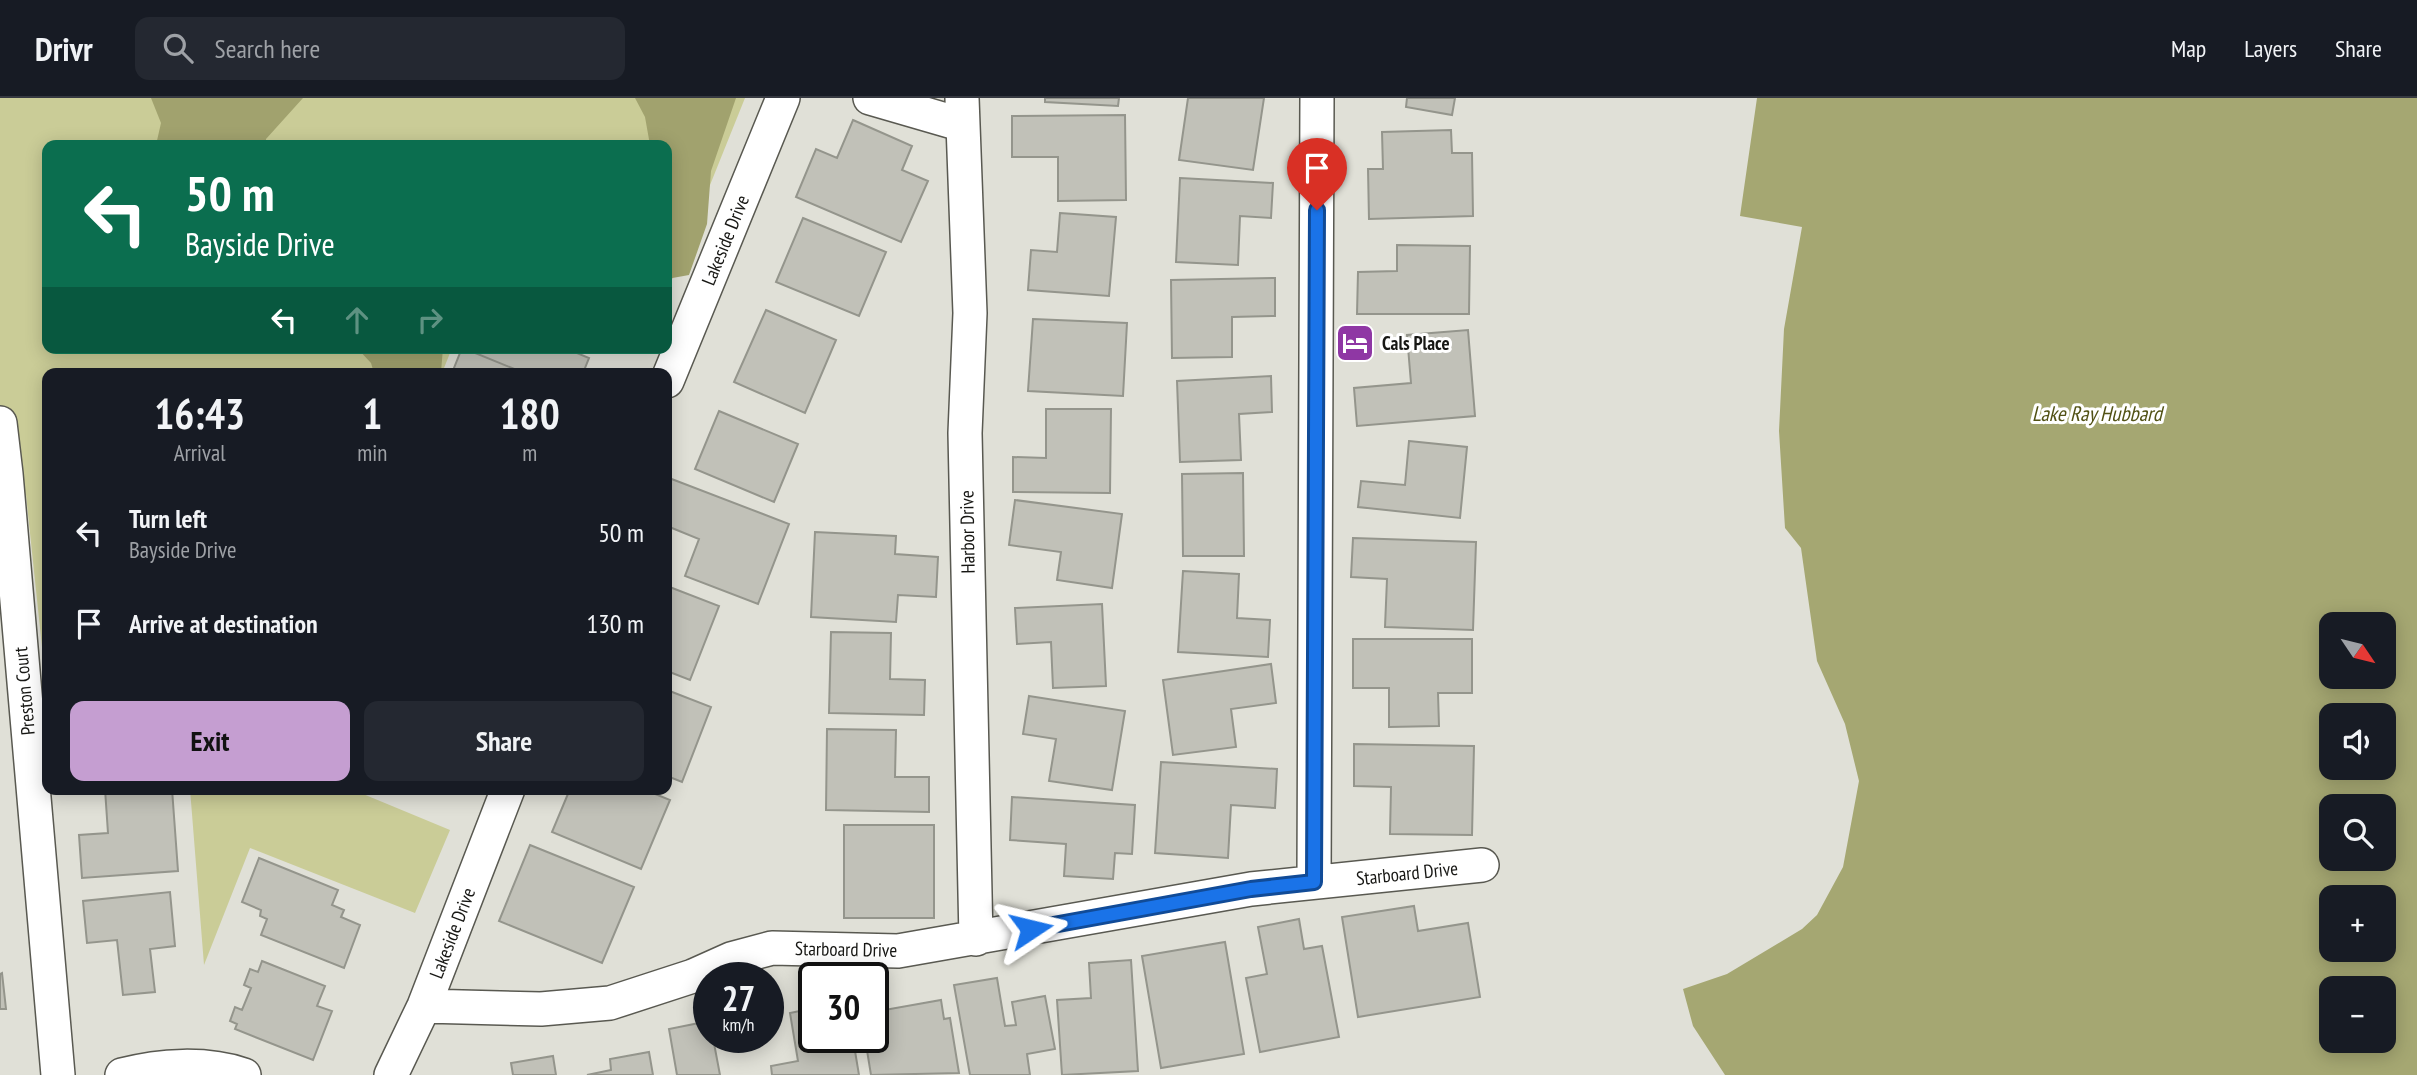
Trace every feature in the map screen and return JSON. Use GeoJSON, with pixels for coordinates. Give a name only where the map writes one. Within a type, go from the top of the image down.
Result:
{"type":"FeatureCollection","features":[{"type":"Feature","properties":{"kind":"street","name":"Lakeside Drive"},"geometry":{"type":"LineString","coordinates":[[672,369],[783,98]]}},
{"type":"Feature","properties":{"kind":"street","name":"Harbor Drive"},"geometry":{"type":"LineString","coordinates":[[870,98],[963,112],[970,313],[965,433],[976,939]]}},
{"type":"Feature","properties":{"kind":"street"},"geometry":{"type":"LineString","coordinates":[[1314,882],[1317,98]]}},
{"type":"Feature","properties":{"kind":"street","name":"Preston Court"},"geometry":{"type":"LineString","coordinates":[[0,423],[58,1075]]}},
{"type":"Feature","properties":{"kind":"street","name":"Lakeside Drive"},"geometry":{"type":"LineString","coordinates":[[391,1075],[424,1006],[506,795]]}},
{"type":"Feature","properties":{"kind":"street","name":"Starboard Drive"},"geometry":{"type":"LineString","coordinates":[[424,1006],[541,1009],[610,1003],[693,976],[731,959],[772,948],[898,951],[1251,889],[1482,865]]}},
{"type":"Feature","properties":{"kind":"street"},"geometry":{"type":"LineString","coordinates":[[122,1075],[146,1069],[195,1067],[244,1075]]}},
{"type":"Feature","properties":{"kind":"shaded area"},"geometry":{"type":"Polygon","coordinates":[[[0,98],[745,98],[672,280],[672,140],[42,140],[42,354],[450,354],[444,368],[42,368],[42,647],[26,495],[0,497],[0,98]]]}},
{"type":"Feature","properties":{"kind":"shaded area"},"geometry":{"type":"Polygon","coordinates":[[[151,98],[303,98],[266,140],[157,140],[161,123],[151,98]]]}},
{"type":"Feature","properties":{"kind":"shaded area"},"geometry":{"type":"Polygon","coordinates":[[[635,98],[736,98],[711,171],[707,224],[689,275],[672,278],[672,140],[649,140],[645,117],[635,98]]]}},
{"type":"Feature","properties":{"kind":"shaded area"},"geometry":{"type":"Polygon","coordinates":[[[363,354],[442,354],[441,368],[372,368],[363,354]]]}},
{"type":"Feature","properties":{"kind":"shaded area"},"geometry":{"type":"Polygon","coordinates":[[[190,795],[365,795],[450,830],[415,913],[250,848],[204,965],[190,795]]]}},
{"type":"Feature","properties":{"kind":"water","name":"Lake Ray Hubbard"},"geometry":{"type":"Polygon","coordinates":[[[1757,98],[2417,98],[2417,1075],[1725,1075],[1693,1026],[1683,989],[1727,974],[1802,929],[1817,915],[1843,867],[1859,781],[1845,724],[1817,661],[1801,548],[1785,528],[1779,431],[1784,329],[1802,227],[1740,216],[1757,98]]]}},
{"type":"Feature","properties":{"kind":"building"},"geometry":{"type":"Polygon","coordinates":[[[1045,98],[1119,98],[1118,106],[1045,102],[1045,98]]]}},
{"type":"Feature","properties":{"kind":"building"},"geometry":{"type":"Polygon","coordinates":[[[1188,98],[1264,98],[1253,170],[1179,160],[1188,98]]]}},
{"type":"Feature","properties":{"kind":"building"},"geometry":{"type":"Polygon","coordinates":[[[1407,98],[1455,98],[1452,115],[1406,107],[1407,98]]]}},
{"type":"Feature","properties":{"kind":"building"},"geometry":{"type":"Polygon","coordinates":[[[1125,115],[1126,200],[1058,201],[1058,157],[1012,157],[1012,116],[1125,115]]]}},
{"type":"Feature","properties":{"kind":"building"},"geometry":{"type":"Polygon","coordinates":[[[853,120],[912,146],[902,170],[928,181],[901,242],[796,197],[816,149],[837,158],[853,120]]]}},
{"type":"Feature","properties":{"kind":"building"},"geometry":{"type":"Polygon","coordinates":[[[1451,130],[1452,153],[1472,153],[1473,216],[1369,219],[1368,169],[1383,169],[1382,132],[1451,130]]]}},
{"type":"Feature","properties":{"kind":"building"},"geometry":{"type":"Polygon","coordinates":[[[1180,178],[1273,183],[1271,218],[1240,216],[1238,265],[1176,262],[1180,178]]]}},
{"type":"Feature","properties":{"kind":"building"},"geometry":{"type":"Polygon","coordinates":[[[1060,213],[1116,217],[1109,296],[1028,290],[1031,250],[1057,252],[1060,213]]]}},
{"type":"Feature","properties":{"kind":"building"},"geometry":{"type":"Polygon","coordinates":[[[803,218],[886,252],[859,316],[776,282],[803,218]]]}},
{"type":"Feature","properties":{"kind":"building"},"geometry":{"type":"Polygon","coordinates":[[[1397,245],[1470,246],[1469,314],[1357,314],[1358,272],[1397,271],[1397,245]]]}},
{"type":"Feature","properties":{"kind":"building"},"geometry":{"type":"Polygon","coordinates":[[[1275,278],[1275,316],[1232,317],[1232,357],[1172,358],[1171,280],[1275,278]]]}},
{"type":"Feature","properties":{"kind":"building"},"geometry":{"type":"Polygon","coordinates":[[[766,310],[836,340],[805,413],[734,382],[766,310]]]}},
{"type":"Feature","properties":{"kind":"building"},"geometry":{"type":"Polygon","coordinates":[[[1033,319],[1127,323],[1123,396],[1028,391],[1033,319]]]}},
{"type":"Feature","properties":{"kind":"building"},"geometry":{"type":"Polygon","coordinates":[[[1468,330],[1475,416],[1357,426],[1354,388],[1411,383],[1407,335],[1468,330]]]}},
{"type":"Feature","properties":{"kind":"building"},"geometry":{"type":"Polygon","coordinates":[[[460,354],[478,354],[512,368],[454,368],[460,354]]]}},
{"type":"Feature","properties":{"kind":"building"},"geometry":{"type":"Polygon","coordinates":[[[478,354],[579,354],[589,358],[585,368],[512,368],[478,354]]]}},
{"type":"Feature","properties":{"kind":"building"},"geometry":{"type":"Polygon","coordinates":[[[1271,376],[1272,412],[1239,414],[1241,460],[1180,462],[1177,381],[1271,376]]]}},
{"type":"Feature","properties":{"kind":"building"},"geometry":{"type":"Polygon","coordinates":[[[1046,409],[1111,409],[1110,493],[1013,492],[1013,457],[1046,458],[1046,409]]]}},
{"type":"Feature","properties":{"kind":"building"},"geometry":{"type":"Polygon","coordinates":[[[719,411],[798,444],[774,502],[695,469],[719,411]]]}},
{"type":"Feature","properties":{"kind":"building"},"geometry":{"type":"Polygon","coordinates":[[[1409,441],[1467,447],[1460,518],[1358,507],[1361,481],[1405,485],[1409,441]]]}},
{"type":"Feature","properties":{"kind":"building"},"geometry":{"type":"Polygon","coordinates":[[[1243,473],[1244,556],[1183,556],[1182,474],[1243,473]]]}},
{"type":"Feature","properties":{"kind":"building"},"geometry":{"type":"Polygon","coordinates":[[[672,479],[789,524],[758,604],[685,576],[699,539],[672,528],[672,479]]]}},
{"type":"Feature","properties":{"kind":"building"},"geometry":{"type":"Polygon","coordinates":[[[1015,500],[1122,514],[1112,588],[1057,580],[1061,552],[1009,545],[1015,500]]]}},
{"type":"Feature","properties":{"kind":"building"},"geometry":{"type":"Polygon","coordinates":[[[815,532],[896,536],[895,554],[938,557],[936,597],[898,595],[896,622],[811,617],[815,532]]]}},
{"type":"Feature","properties":{"kind":"building"},"geometry":{"type":"Polygon","coordinates":[[[1353,538],[1476,542],[1473,630],[1385,627],[1387,579],[1351,577],[1353,538]]]}},
{"type":"Feature","properties":{"kind":"building"},"geometry":{"type":"Polygon","coordinates":[[[1183,571],[1239,574],[1237,618],[1270,620],[1268,657],[1178,652],[1183,571]]]}},
{"type":"Feature","properties":{"kind":"building"},"geometry":{"type":"Polygon","coordinates":[[[672,588],[719,606],[690,680],[672,673],[672,588]]]}},
{"type":"Feature","properties":{"kind":"building"},"geometry":{"type":"Polygon","coordinates":[[[1102,604],[1106,686],[1053,688],[1051,642],[1017,644],[1015,608],[1102,604]]]}},
{"type":"Feature","properties":{"kind":"building"},"geometry":{"type":"Polygon","coordinates":[[[831,632],[891,633],[890,679],[925,680],[924,715],[829,713],[831,632]]]}},
{"type":"Feature","properties":{"kind":"building"},"geometry":{"type":"Polygon","coordinates":[[[1353,639],[1472,639],[1472,693],[1438,693],[1439,726],[1389,727],[1389,688],[1353,688],[1353,639]]]}},
{"type":"Feature","properties":{"kind":"building"},"geometry":{"type":"Polygon","coordinates":[[[1271,664],[1276,703],[1231,709],[1236,747],[1173,755],[1163,680],[1271,664]]]}},
{"type":"Feature","properties":{"kind":"building"},"geometry":{"type":"Polygon","coordinates":[[[672,692],[711,707],[682,782],[672,778],[672,692]]]}},
{"type":"Feature","properties":{"kind":"building"},"geometry":{"type":"Polygon","coordinates":[[[1029,696],[1125,711],[1112,790],[1049,781],[1056,739],[1023,734],[1029,696]]]}},
{"type":"Feature","properties":{"kind":"building"},"geometry":{"type":"Polygon","coordinates":[[[827,729],[896,730],[895,777],[929,777],[929,812],[826,810],[827,729]]]}},
{"type":"Feature","properties":{"kind":"building"},"geometry":{"type":"Polygon","coordinates":[[[1354,744],[1474,746],[1472,835],[1390,834],[1391,787],[1354,786],[1354,744]]]}},
{"type":"Feature","properties":{"kind":"building"},"geometry":{"type":"Polygon","coordinates":[[[1161,762],[1277,769],[1275,808],[1231,805],[1228,858],[1155,853],[1161,762]]]}},
{"type":"Feature","properties":{"kind":"building"},"geometry":{"type":"Polygon","coordinates":[[[105,795],[172,795],[178,871],[82,878],[79,835],[108,833],[105,795]]]}},
{"type":"Feature","properties":{"kind":"building"},"geometry":{"type":"Polygon","coordinates":[[[567,795],[658,795],[670,800],[641,869],[552,832],[567,795]]]}},
{"type":"Feature","properties":{"kind":"building"},"geometry":{"type":"Polygon","coordinates":[[[1012,797],[1135,805],[1132,854],[1115,853],[1113,879],[1064,876],[1066,844],[1010,840],[1012,797]]]}},
{"type":"Feature","properties":{"kind":"building"},"geometry":{"type":"Polygon","coordinates":[[[844,825],[934,825],[934,918],[844,918],[844,825]]]}},
{"type":"Feature","properties":{"kind":"building"},"geometry":{"type":"Polygon","coordinates":[[[530,845],[634,887],[602,963],[499,921],[530,845]]]}},
{"type":"Feature","properties":{"kind":"building"},"geometry":{"type":"Polygon","coordinates":[[[259,858],[338,890],[332,905],[344,910],[341,917],[360,925],[344,968],[261,935],[267,919],[260,916],[261,910],[242,902],[259,858]]]}},
{"type":"Feature","properties":{"kind":"building"},"geometry":{"type":"Polygon","coordinates":[[[170,892],[175,946],[150,949],[155,992],[123,995],[117,940],[87,943],[83,901],[170,892]]]}},
{"type":"Feature","properties":{"kind":"building"},"geometry":{"type":"Polygon","coordinates":[[[1414,906],[1418,931],[1468,923],[1480,997],[1358,1017],[1342,917],[1414,906]]]}},
{"type":"Feature","properties":{"kind":"building"},"geometry":{"type":"Polygon","coordinates":[[[1299,919],[1304,949],[1322,946],[1339,1037],[1260,1052],[1246,978],[1267,974],[1258,927],[1299,919]]]}},
{"type":"Feature","properties":{"kind":"building"},"geometry":{"type":"Polygon","coordinates":[[[1225,942],[1244,1054],[1161,1068],[1142,956],[1225,942]]]}},
{"type":"Feature","properties":{"kind":"building"},"geometry":{"type":"Polygon","coordinates":[[[1131,960],[1138,1071],[1062,1075],[1057,1000],[1091,998],[1089,963],[1131,960]]]}},
{"type":"Feature","properties":{"kind":"building"},"geometry":{"type":"Polygon","coordinates":[[[262,961],[325,986],[317,1006],[332,1011],[313,1060],[235,1029],[237,1024],[230,1021],[235,1007],[242,1010],[251,988],[244,985],[250,969],[258,972],[262,961]]]}},
{"type":"Feature","properties":{"kind":"building"},"geometry":{"type":"Polygon","coordinates":[[[2,973],[6,1009],[0,1009],[2,973]]]}},
{"type":"Feature","properties":{"kind":"building"},"geometry":{"type":"Polygon","coordinates":[[[997,978],[1005,1026],[1016,1025],[1012,1002],[1045,996],[1055,1049],[1027,1054],[1030,1075],[970,1075],[954,985],[997,978]]]}},
{"type":"Feature","properties":{"kind":"building"},"geometry":{"type":"Polygon","coordinates":[[[941,1000],[944,1019],[950,1018],[959,1073],[871,1075],[867,1053],[889,1053],[889,1009],[941,1000]]]}},
{"type":"Feature","properties":{"kind":"building"},"geometry":{"type":"Polygon","coordinates":[[[798,1011],[798,1053],[855,1053],[859,1075],[772,1075],[771,1066],[798,1061],[790,1013],[798,1011]]]}},
{"type":"Feature","properties":{"kind":"building"},"geometry":{"type":"Polygon","coordinates":[[[693,1024],[693,1053],[716,1053],[720,1075],[677,1075],[669,1029],[693,1024]]]}},
{"type":"Feature","properties":{"kind":"building"},"geometry":{"type":"Polygon","coordinates":[[[649,1052],[653,1075],[587,1075],[611,1070],[610,1059],[649,1052]]]}},
{"type":"Feature","properties":{"kind":"building"},"geometry":{"type":"Polygon","coordinates":[[[553,1056],[556,1075],[513,1075],[511,1063],[553,1056]]]}},
{"type":"Feature","properties":{"kind":"place","name":"Cals Place"},"geometry":{"type":"Point","coordinates":[1355,343]}},
{"type":"Feature","properties":{"kind":"route"},"geometry":{"type":"LineString","coordinates":[[1031,929],[1251,889],[1314,882],[1317,210]]}}]}
